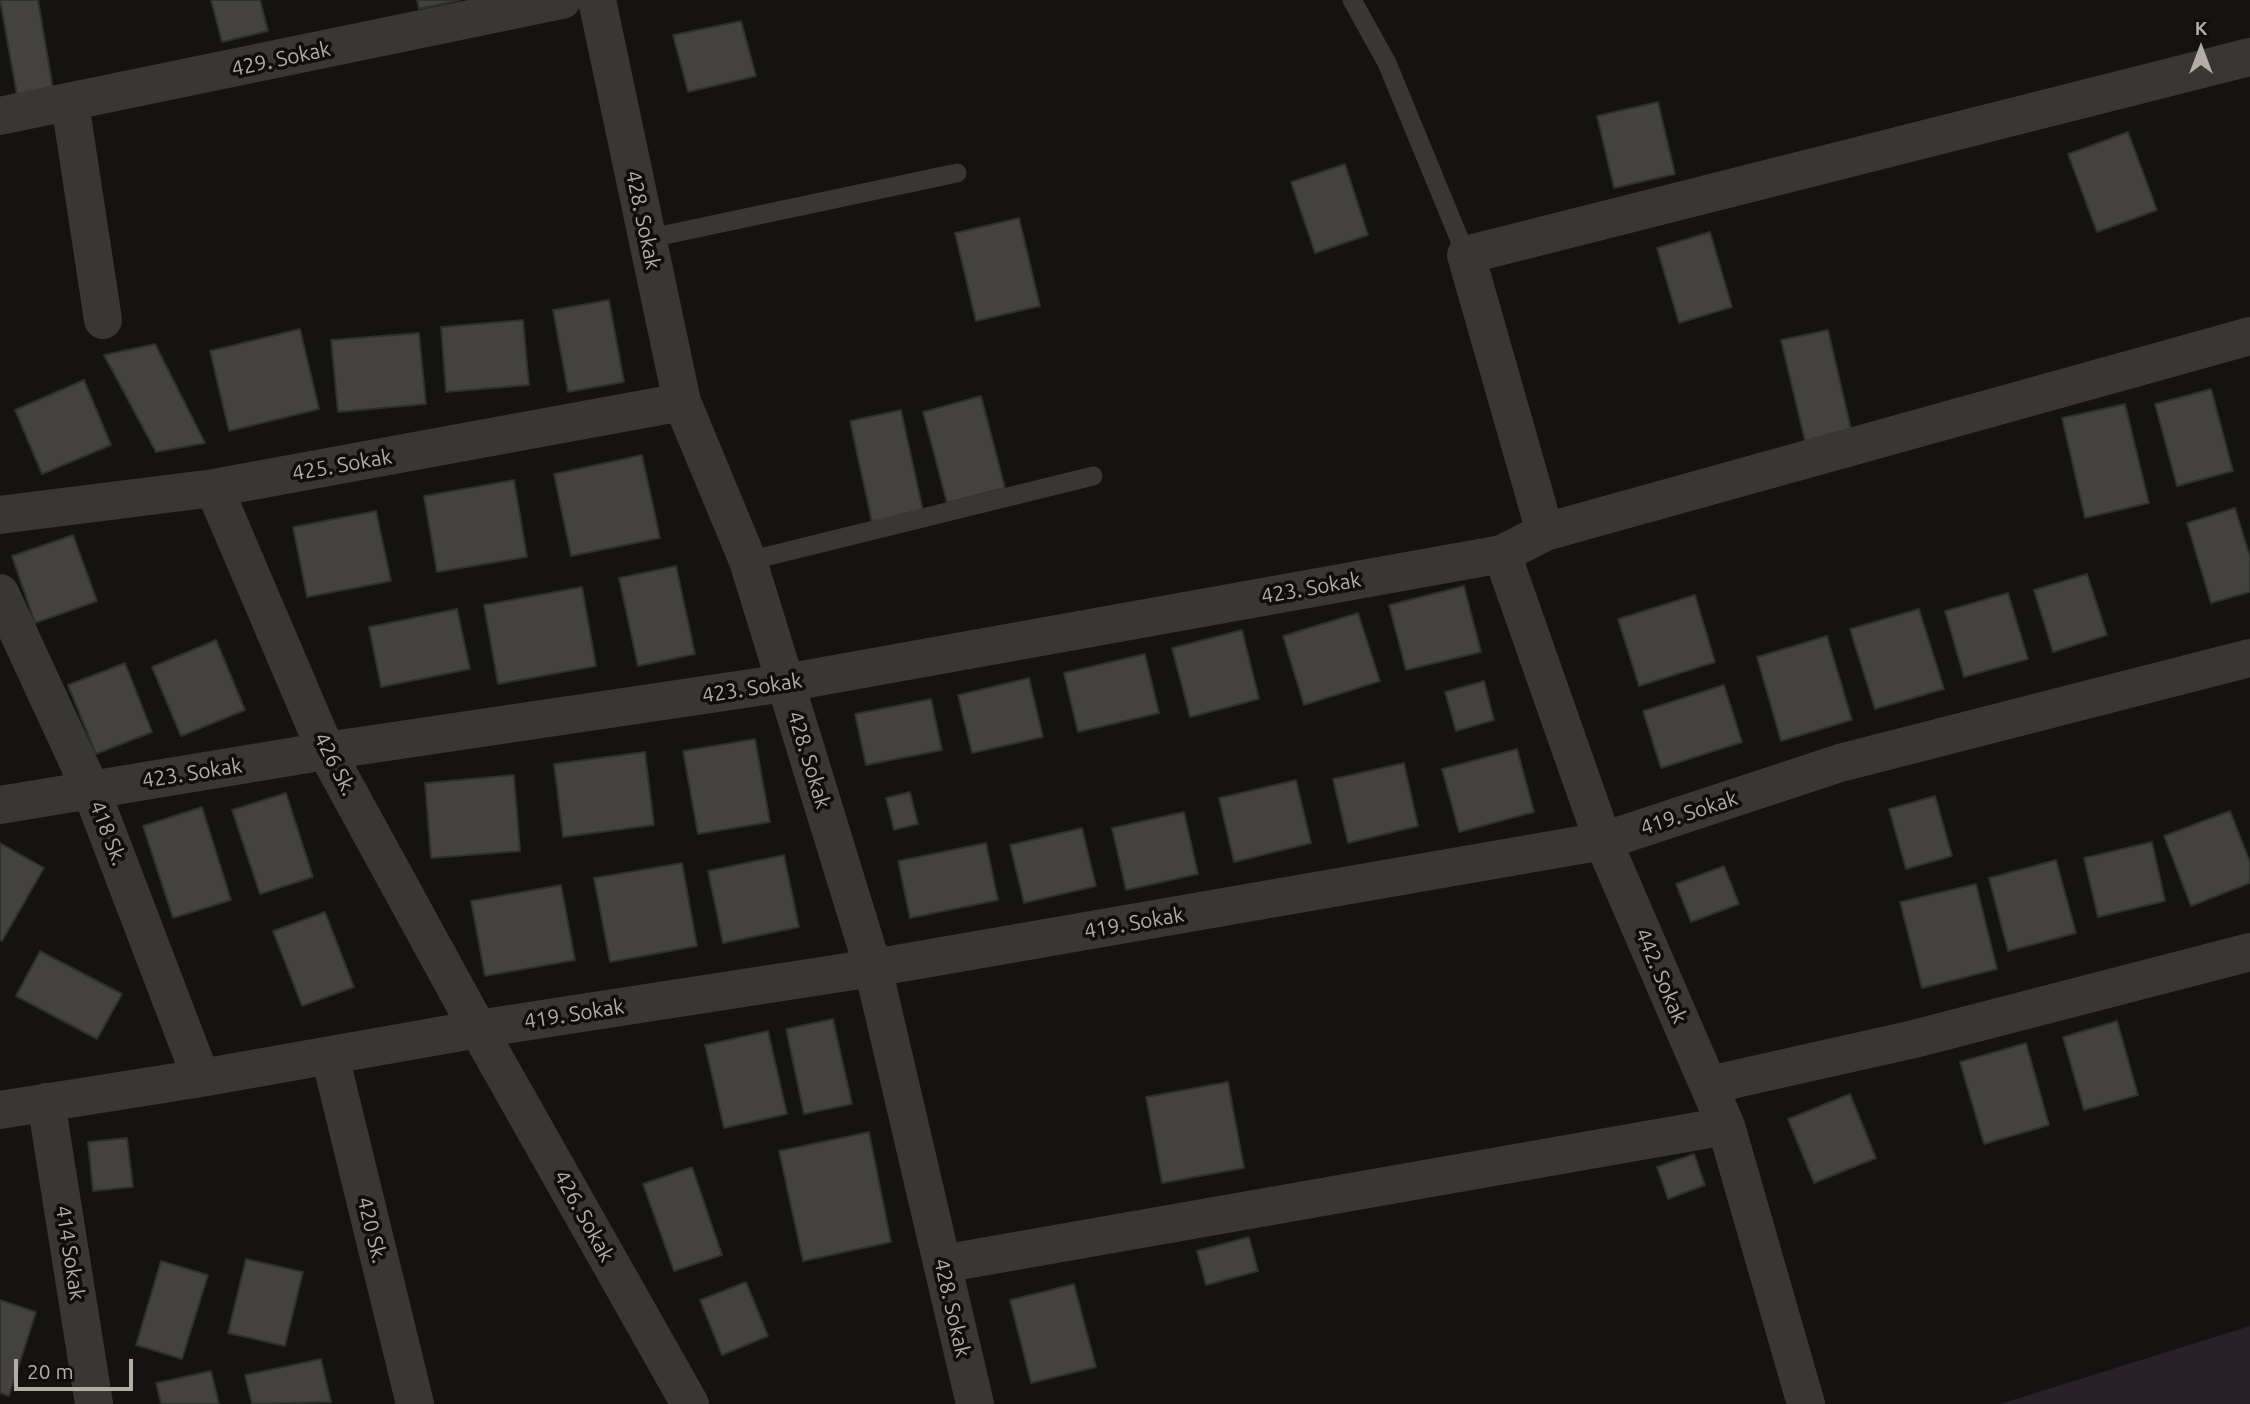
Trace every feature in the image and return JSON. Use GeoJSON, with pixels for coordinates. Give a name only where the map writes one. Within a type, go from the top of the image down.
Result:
{"type":"FeatureCollection","features":[{"type":"Feature","properties":{"kind":"street","name":"429. Sokak"},"geometry":{"type":"LineString","coordinates":[[0,116],[562,0]]}},
{"type":"Feature","properties":{"kind":"street","name":"428. Sokak"},"geometry":{"type":"LineString","coordinates":[[597,0],[682,402],[748,561],[873,968],[975,1404]]}},
{"type":"Feature","properties":{"kind":"street"},"geometry":{"type":"LineString","coordinates":[[1545,532],[1466,255],[2250,57]]}},
{"type":"Feature","properties":{"kind":"street"},"geometry":{"type":"LineString","coordinates":[[70,103],[103,320]]}},
{"type":"Feature","properties":{"kind":"street","name":"423. Sokak"},"geometry":{"type":"LineString","coordinates":[[0,805],[326,751],[785,683],[1502,554],[1545,532],[2250,336]]}},
{"type":"Feature","properties":{"kind":"street","name":"425. Sokak"},"geometry":{"type":"LineString","coordinates":[[0,515],[215,488],[682,402]]}},
{"type":"Feature","properties":{"kind":"street","name":"426 Sk."},"geometry":{"type":"LineString","coordinates":[[215,488],[326,751],[478,1029]]}},
{"type":"Feature","properties":{"kind":"street","name":"442. Sokak"},"geometry":{"type":"LineString","coordinates":[[1502,554],[1603,841],[1726,1126],[1806,1404]]}},
{"type":"Feature","properties":{"kind":"street","name":"418 Sk."},"geometry":{"type":"LineString","coordinates":[[0,593],[91,790],[201,1078]]}},
{"type":"Feature","properties":{"kind":"street","name":"419. Sokak"},"geometry":{"type":"LineString","coordinates":[[0,1111],[478,1029],[873,968],[1603,841],[1840,763],[2250,658]]}},
{"type":"Feature","properties":{"kind":"street"},"geometry":{"type":"LineString","coordinates":[[1709,1086],[1928,1035],[2250,951]]}},
{"type":"Feature","properties":{"kind":"street","name":"426. Sokak"},"geometry":{"type":"LineString","coordinates":[[478,1029],[690,1404]]}},
{"type":"Feature","properties":{"kind":"street","name":"420 Sk."},"geometry":{"type":"LineString","coordinates":[[330,1056],[415,1404]]}},
{"type":"Feature","properties":{"kind":"street","name":"414 Sokak"},"geometry":{"type":"LineString","coordinates":[[46,1102],[94,1404]]}},
{"type":"Feature","properties":{"kind":"street"},"geometry":{"type":"LineString","coordinates":[[942,1264],[1726,1126]]}},
{"type":"Feature","properties":{"kind":"lane"},"geometry":{"type":"LineString","coordinates":[[1352,0],[1387,63],[1466,255]]}},
{"type":"Feature","properties":{"kind":"lane"},"geometry":{"type":"LineString","coordinates":[[646,239],[957,173]]}},
{"type":"Feature","properties":{"kind":"lane"},"geometry":{"type":"LineString","coordinates":[[748,561],[1093,476]]}},
{"type":"Feature","properties":{"kind":"shaded area"},"geometry":{"type":"Polygon","coordinates":[[[2250,1326],[2250,1404],[2000,1404],[2250,1326]]]}},
{"type":"Feature","properties":{"kind":"building"},"geometry":{"type":"Polygon","coordinates":[[[0,0],[38,0],[53,89],[17,95],[0,0]]]}},
{"type":"Feature","properties":{"kind":"building"},"geometry":{"type":"Polygon","coordinates":[[[211,0],[260,0],[268,31],[222,42],[211,0]]]}},
{"type":"Feature","properties":{"kind":"building"},"geometry":{"type":"Polygon","coordinates":[[[417,0],[460,0],[419,9],[417,0]]]}},
{"type":"Feature","properties":{"kind":"building"},"geometry":{"type":"Polygon","coordinates":[[[741,21],[756,76],[688,92],[673,35],[741,21]]]}},
{"type":"Feature","properties":{"kind":"building"},"geometry":{"type":"Polygon","coordinates":[[[1658,102],[1675,174],[1614,188],[1597,116],[1658,102]]]}},
{"type":"Feature","properties":{"kind":"building"},"geometry":{"type":"Polygon","coordinates":[[[2128,132],[2157,210],[2097,232],[2068,154],[2128,132]]]}},
{"type":"Feature","properties":{"kind":"building"},"geometry":{"type":"Polygon","coordinates":[[[1345,164],[1368,235],[1315,253],[1291,182],[1345,164]]]}},
{"type":"Feature","properties":{"kind":"building"},"geometry":{"type":"Polygon","coordinates":[[[1019,218],[1040,306],[976,321],[955,233],[1019,218]]]}},
{"type":"Feature","properties":{"kind":"building"},"geometry":{"type":"Polygon","coordinates":[[[1710,232],[1732,307],[1679,323],[1657,248],[1710,232]]]}},
{"type":"Feature","properties":{"kind":"building"},"geometry":{"type":"Polygon","coordinates":[[[609,300],[624,382],[568,392],[553,310],[609,300]]]}},
{"type":"Feature","properties":{"kind":"building"},"geometry":{"type":"Polygon","coordinates":[[[523,320],[529,385],[446,392],[441,327],[523,320]]]}},
{"type":"Feature","properties":{"kind":"building"},"geometry":{"type":"Polygon","coordinates":[[[300,329],[319,409],[229,431],[210,351],[300,329]]]}},
{"type":"Feature","properties":{"kind":"building"},"geometry":{"type":"Polygon","coordinates":[[[1828,330],[1851,429],[1805,441],[1781,340],[1828,330]]]}},
{"type":"Feature","properties":{"kind":"building"},"geometry":{"type":"Polygon","coordinates":[[[419,333],[426,404],[338,412],[331,340],[419,333]]]}},
{"type":"Feature","properties":{"kind":"building"},"geometry":{"type":"Polygon","coordinates":[[[155,344],[205,443],[156,452],[104,355],[155,344]]]}},
{"type":"Feature","properties":{"kind":"building"},"geometry":{"type":"Polygon","coordinates":[[[84,380],[111,445],[42,474],[15,410],[84,380]]]}},
{"type":"Feature","properties":{"kind":"building"},"geometry":{"type":"Polygon","coordinates":[[[2211,389],[2233,471],[2177,486],[2155,404],[2211,389]]]}},
{"type":"Feature","properties":{"kind":"building"},"geometry":{"type":"Polygon","coordinates":[[[981,396],[1005,488],[947,503],[923,412],[981,396]]]}},
{"type":"Feature","properties":{"kind":"building"},"geometry":{"type":"Polygon","coordinates":[[[2125,404],[2149,503],[2085,518],[2062,418],[2125,404]]]}},
{"type":"Feature","properties":{"kind":"building"},"geometry":{"type":"Polygon","coordinates":[[[901,410],[923,511],[872,522],[850,421],[901,410]]]}},
{"type":"Feature","properties":{"kind":"building"},"geometry":{"type":"Polygon","coordinates":[[[642,455],[660,538],[571,556],[554,474],[642,455]]]}},
{"type":"Feature","properties":{"kind":"building"},"geometry":{"type":"Polygon","coordinates":[[[514,480],[527,557],[437,572],[424,496],[514,480]]]}},
{"type":"Feature","properties":{"kind":"building"},"geometry":{"type":"Polygon","coordinates":[[[2235,508],[2250,557],[2250,592],[2211,603],[2187,523],[2235,508]]]}},
{"type":"Feature","properties":{"kind":"building"},"geometry":{"type":"Polygon","coordinates":[[[376,511],[391,581],[307,597],[293,527],[376,511]]]}},
{"type":"Feature","properties":{"kind":"building"},"geometry":{"type":"Polygon","coordinates":[[[73,535],[97,601],[35,623],[12,556],[73,535]]]}},
{"type":"Feature","properties":{"kind":"building"},"geometry":{"type":"Polygon","coordinates":[[[676,566],[695,654],[638,666],[619,578],[676,566]]]}},
{"type":"Feature","properties":{"kind":"building"},"geometry":{"type":"Polygon","coordinates":[[[2087,574],[2107,635],[2053,652],[2034,590],[2087,574]]]}},
{"type":"Feature","properties":{"kind":"building"},"geometry":{"type":"Polygon","coordinates":[[[1464,586],[1481,652],[1406,670],[1389,605],[1464,586]]]}},
{"type":"Feature","properties":{"kind":"building"},"geometry":{"type":"Polygon","coordinates":[[[582,587],[596,666],[498,684],[484,605],[582,587]]]}},
{"type":"Feature","properties":{"kind":"building"},"geometry":{"type":"Polygon","coordinates":[[[2008,593],[2028,659],[1964,677],[1945,611],[2008,593]]]}},
{"type":"Feature","properties":{"kind":"building"},"geometry":{"type":"Polygon","coordinates":[[[1695,595],[1715,662],[1639,686],[1618,619],[1695,595]]]}},
{"type":"Feature","properties":{"kind":"building"},"geometry":{"type":"Polygon","coordinates":[[[457,609],[470,669],[381,687],[369,627],[457,609]]]}},
{"type":"Feature","properties":{"kind":"building"},"geometry":{"type":"Polygon","coordinates":[[[1919,609],[1944,689],[1875,709],[1850,629],[1919,609]]]}},
{"type":"Feature","properties":{"kind":"building"},"geometry":{"type":"Polygon","coordinates":[[[1358,613],[1380,681],[1304,705],[1283,636],[1358,613]]]}},
{"type":"Feature","properties":{"kind":"building"},"geometry":{"type":"Polygon","coordinates":[[[1242,630],[1259,699],[1190,717],[1172,648],[1242,630]]]}},
{"type":"Feature","properties":{"kind":"building"},"geometry":{"type":"Polygon","coordinates":[[[1827,636],[1852,720],[1781,741],[1757,657],[1827,636]]]}},
{"type":"Feature","properties":{"kind":"building"},"geometry":{"type":"Polygon","coordinates":[[[216,640],[245,710],[181,736],[152,667],[216,640]]]}},
{"type":"Feature","properties":{"kind":"building"},"geometry":{"type":"Polygon","coordinates":[[[1145,654],[1159,713],[1078,732],[1064,673],[1145,654]]]}},
{"type":"Feature","properties":{"kind":"building"},"geometry":{"type":"Polygon","coordinates":[[[125,663],[152,732],[96,754],[68,685],[125,663]]]}},
{"type":"Feature","properties":{"kind":"building"},"geometry":{"type":"Polygon","coordinates":[[[1029,678],[1043,737],[972,753],[958,695],[1029,678]]]}},
{"type":"Feature","properties":{"kind":"building"},"geometry":{"type":"Polygon","coordinates":[[[1484,681],[1494,720],[1456,731],[1445,692],[1484,681]]]}},
{"type":"Feature","properties":{"kind":"building"},"geometry":{"type":"Polygon","coordinates":[[[1724,685],[1742,742],[1661,768],[1643,711],[1724,685]]]}},
{"type":"Feature","properties":{"kind":"building"},"geometry":{"type":"Polygon","coordinates":[[[931,699],[942,750],[866,765],[855,714],[931,699]]]}},
{"type":"Feature","properties":{"kind":"building"},"geometry":{"type":"Polygon","coordinates":[[[755,739],[770,822],[698,834],[683,751],[755,739]]]}},
{"type":"Feature","properties":{"kind":"building"},"geometry":{"type":"Polygon","coordinates":[[[1517,749],[1534,812],[1459,832],[1442,769],[1517,749]]]}},
{"type":"Feature","properties":{"kind":"building"},"geometry":{"type":"Polygon","coordinates":[[[645,752],[654,825],[563,837],[554,764],[645,752]]]}},
{"type":"Feature","properties":{"kind":"building"},"geometry":{"type":"Polygon","coordinates":[[[1404,763],[1418,826],[1348,843],[1333,779],[1404,763]]]}},
{"type":"Feature","properties":{"kind":"building"},"geometry":{"type":"Polygon","coordinates":[[[514,775],[520,851],[431,858],[425,783],[514,775]]]}},
{"type":"Feature","properties":{"kind":"building"},"geometry":{"type":"Polygon","coordinates":[[[1296,780],[1311,843],[1234,862],[1219,798],[1296,780]]]}},
{"type":"Feature","properties":{"kind":"building"},"geometry":{"type":"Polygon","coordinates":[[[910,792],[918,824],[894,830],[886,798],[910,792]]]}},
{"type":"Feature","properties":{"kind":"building"},"geometry":{"type":"Polygon","coordinates":[[[286,793],[313,877],[260,894],[232,810],[286,793]]]}},
{"type":"Feature","properties":{"kind":"building"},"geometry":{"type":"Polygon","coordinates":[[[1935,796],[1952,856],[1906,869],[1889,809],[1935,796]]]}},
{"type":"Feature","properties":{"kind":"building"},"geometry":{"type":"Polygon","coordinates":[[[202,807],[231,900],[173,918],[143,826],[202,807]]]}},
{"type":"Feature","properties":{"kind":"building"},"geometry":{"type":"Polygon","coordinates":[[[2230,811],[2250,862],[2250,883],[2191,906],[2164,836],[2230,811]]]}},
{"type":"Feature","properties":{"kind":"building"},"geometry":{"type":"Polygon","coordinates":[[[1184,812],[1198,874],[1126,890],[1112,828],[1184,812]]]}},
{"type":"Feature","properties":{"kind":"building"},"geometry":{"type":"Polygon","coordinates":[[[1082,828],[1096,886],[1024,903],[1010,845],[1082,828]]]}},
{"type":"Feature","properties":{"kind":"building"},"geometry":{"type":"Polygon","coordinates":[[[2152,842],[2165,901],[2098,917],[2084,858],[2152,842]]]}},
{"type":"Feature","properties":{"kind":"building"},"geometry":{"type":"Polygon","coordinates":[[[0,843],[44,868],[2,941],[0,940],[0,843]]]}},
{"type":"Feature","properties":{"kind":"building"},"geometry":{"type":"Polygon","coordinates":[[[986,843],[998,900],[910,918],[898,861],[986,843]]]}},
{"type":"Feature","properties":{"kind":"building"},"geometry":{"type":"Polygon","coordinates":[[[784,855],[799,927],[723,943],[708,871],[784,855]]]}},
{"type":"Feature","properties":{"kind":"building"},"geometry":{"type":"Polygon","coordinates":[[[2056,860],[2076,933],[2008,951],[1989,878],[2056,860]]]}},
{"type":"Feature","properties":{"kind":"building"},"geometry":{"type":"Polygon","coordinates":[[[682,863],[697,946],[610,962],[594,878],[682,863]]]}},
{"type":"Feature","properties":{"kind":"building"},"geometry":{"type":"Polygon","coordinates":[[[1724,866],[1739,904],[1691,922],[1676,884],[1724,866]]]}},
{"type":"Feature","properties":{"kind":"building"},"geometry":{"type":"Polygon","coordinates":[[[1976,884],[1997,969],[1922,988],[1900,902],[1976,884]]]}},
{"type":"Feature","properties":{"kind":"building"},"geometry":{"type":"Polygon","coordinates":[[[561,885],[575,960],[485,976],[471,901],[561,885]]]}},
{"type":"Feature","properties":{"kind":"building"},"geometry":{"type":"Polygon","coordinates":[[[325,912],[354,987],[302,1006],[273,931],[325,912]]]}},
{"type":"Feature","properties":{"kind":"building"},"geometry":{"type":"Polygon","coordinates":[[[40,951],[122,994],[97,1039],[16,996],[40,951]]]}},
{"type":"Feature","properties":{"kind":"building"},"geometry":{"type":"Polygon","coordinates":[[[833,1019],[852,1104],[804,1114],[786,1029],[833,1019]]]}},
{"type":"Feature","properties":{"kind":"building"},"geometry":{"type":"Polygon","coordinates":[[[2117,1021],[2138,1095],[2084,1110],[2063,1037],[2117,1021]]]}},
{"type":"Feature","properties":{"kind":"building"},"geometry":{"type":"Polygon","coordinates":[[[768,1031],[787,1114],[724,1128],[705,1045],[768,1031]]]}},
{"type":"Feature","properties":{"kind":"building"},"geometry":{"type":"Polygon","coordinates":[[[2026,1043],[2049,1125],[1984,1144],[1960,1062],[2026,1043]]]}},
{"type":"Feature","properties":{"kind":"building"},"geometry":{"type":"Polygon","coordinates":[[[1228,1082],[1244,1168],[1162,1183],[1146,1097],[1228,1082]]]}},
{"type":"Feature","properties":{"kind":"building"},"geometry":{"type":"Polygon","coordinates":[[[1850,1094],[1876,1158],[1814,1183],[1788,1119],[1850,1094]]]}},
{"type":"Feature","properties":{"kind":"building"},"geometry":{"type":"Polygon","coordinates":[[[869,1132],[891,1242],[803,1261],[779,1151],[869,1132]]]}},
{"type":"Feature","properties":{"kind":"building"},"geometry":{"type":"Polygon","coordinates":[[[127,1138],[133,1187],[93,1191],[88,1142],[127,1138]]]}},
{"type":"Feature","properties":{"kind":"building"},"geometry":{"type":"Polygon","coordinates":[[[1694,1154],[1705,1185],[1668,1199],[1657,1167],[1694,1154]]]}},
{"type":"Feature","properties":{"kind":"building"},"geometry":{"type":"Polygon","coordinates":[[[692,1167],[722,1255],[674,1271],[643,1184],[692,1167]]]}},
{"type":"Feature","properties":{"kind":"building"},"geometry":{"type":"Polygon","coordinates":[[[1249,1237],[1258,1271],[1206,1285],[1197,1251],[1249,1237]]]}},
{"type":"Feature","properties":{"kind":"building"},"geometry":{"type":"Polygon","coordinates":[[[246,1259],[303,1272],[285,1346],[228,1333],[246,1259]]]}},
{"type":"Feature","properties":{"kind":"building"},"geometry":{"type":"Polygon","coordinates":[[[161,1261],[208,1275],[182,1359],[136,1345],[161,1261]]]}},
{"type":"Feature","properties":{"kind":"building"},"geometry":{"type":"Polygon","coordinates":[[[746,1282],[768,1336],[722,1355],[700,1300],[746,1282]]]}},
{"type":"Feature","properties":{"kind":"building"},"geometry":{"type":"Polygon","coordinates":[[[1074,1284],[1096,1367],[1031,1383],[1010,1300],[1074,1284]]]}},
{"type":"Feature","properties":{"kind":"building"},"geometry":{"type":"Polygon","coordinates":[[[0,1300],[36,1312],[9,1396],[0,1393],[0,1300]]]}},
{"type":"Feature","properties":{"kind":"building"},"geometry":{"type":"Polygon","coordinates":[[[321,1359],[331,1402],[252,1404],[245,1375],[321,1359]]]}},
{"type":"Feature","properties":{"kind":"building"},"geometry":{"type":"Polygon","coordinates":[[[211,1371],[219,1404],[161,1404],[156,1383],[211,1371]]]}}]}
